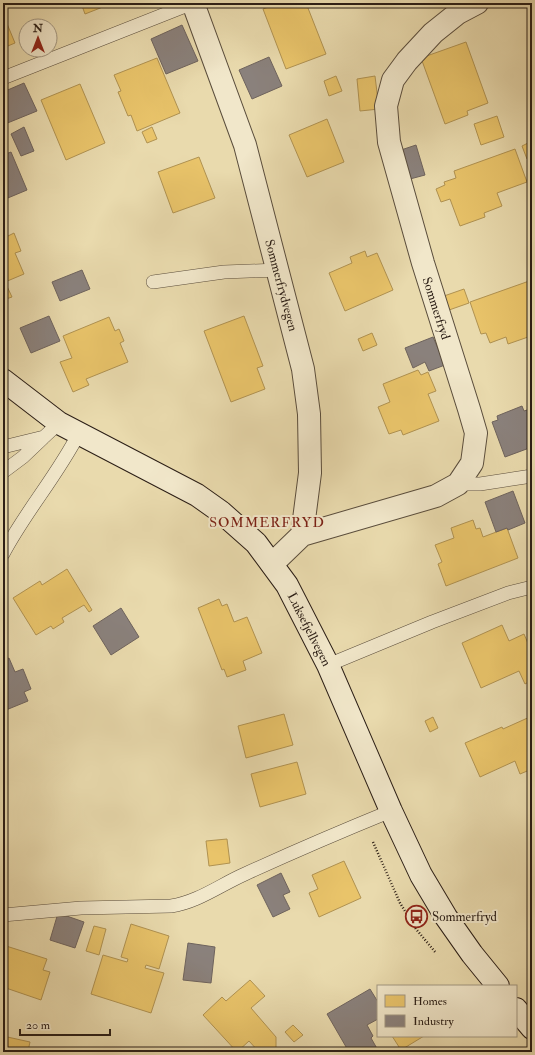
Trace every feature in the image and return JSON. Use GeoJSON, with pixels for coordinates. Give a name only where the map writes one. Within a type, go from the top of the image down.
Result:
{"type":"FeatureCollection","features":[{"type":"Feature","properties":{"kind":"street","name":"Sommerfrydvegen"},"geometry":{"type":"LineString","coordinates":[[193,3],[245,145],[303,369],[309,414],[310,473],[302,535]]}},
{"type":"Feature","properties":{"kind":"street","name":"Sommerfryd"},"geometry":{"type":"LineString","coordinates":[[302,535],[436,496],[458,484],[472,463],[476,433],[423,263],[389,142],[386,106],[393,80],[407,61],[433,34],[458,13],[475,4]]}},
{"type":"Feature","properties":{"kind":"street","name":"Luksefjellvegen"},"geometry":{"type":"LineString","coordinates":[[3,380],[51,430],[79,433],[196,494],[221,512],[256,543],[287,585],[328,665],[390,811],[421,875],[472,954],[497,985]]}},
{"type":"Feature","properties":{"kind":"street"},"geometry":{"type":"LineString","coordinates":[[272,564],[302,535]]}},
{"type":"Feature","properties":{"kind":"street"},"geometry":{"type":"LineString","coordinates":[[517,1010],[532,1028]]}},
{"type":"Feature","properties":{"kind":"lane","name":"Sommerfrydvegen"},"geometry":{"type":"LineString","coordinates":[[3,78],[193,3]]}},
{"type":"Feature","properties":{"kind":"lane"},"geometry":{"type":"LineString","coordinates":[[153,282],[224,272],[278,270]]}},
{"type":"Feature","properties":{"kind":"lane"},"geometry":{"type":"LineString","coordinates":[[3,447],[51,430]]}},
{"type":"Feature","properties":{"kind":"lane"},"geometry":{"type":"LineString","coordinates":[[3,472],[23,457],[51,430]]}},
{"type":"Feature","properties":{"kind":"lane"},"geometry":{"type":"LineString","coordinates":[[3,554],[68,455],[79,433]]}},
{"type":"Feature","properties":{"kind":"lane"},"geometry":{"type":"LineString","coordinates":[[458,484],[480,484],[532,476]]}},
{"type":"Feature","properties":{"kind":"lane"},"geometry":{"type":"LineString","coordinates":[[328,665],[432,622],[508,593],[532,587]]}},
{"type":"Feature","properties":{"kind":"lane"},"geometry":{"type":"LineString","coordinates":[[3,916],[81,908],[171,906],[184,904],[195,900],[236,878],[390,811]]}},
{"type":"Feature","properties":{"kind":"path"},"geometry":{"type":"LineString","coordinates":[[365,822],[400,903],[416,929],[439,957]]}},
{"type":"Feature","properties":{"kind":"building: Homes"},"geometry":{"type":"Polygon","coordinates":[[[81,3],[113,3],[85,14],[81,3]]]}},
{"type":"Feature","properties":{"kind":"building: Homes"},"geometry":{"type":"Polygon","coordinates":[[[279,3],[306,3],[326,54],[286,69],[263,9],[279,3]]]}},
{"type":"Feature","properties":{"kind":"building: Homes"},"geometry":{"type":"Polygon","coordinates":[[[3,14],[15,43],[3,48],[3,14]]]}},
{"type":"Feature","properties":{"kind":"building: Homes"},"geometry":{"type":"Polygon","coordinates":[[[466,42],[488,103],[467,111],[468,115],[445,124],[421,58],[466,42]]]}},
{"type":"Feature","properties":{"kind":"building: Homes"},"geometry":{"type":"Polygon","coordinates":[[[157,58],[180,113],[137,131],[131,115],[128,116],[118,92],[121,91],[114,75],[157,58]]]}},
{"type":"Feature","properties":{"kind":"building: Homes"},"geometry":{"type":"Polygon","coordinates":[[[336,76],[342,91],[329,96],[324,81],[336,76]]]}},
{"type":"Feature","properties":{"kind":"building: Homes"},"geometry":{"type":"Polygon","coordinates":[[[375,76],[379,109],[360,111],[357,79],[375,76]]]}},
{"type":"Feature","properties":{"kind":"building: Homes"},"geometry":{"type":"Polygon","coordinates":[[[80,84],[105,143],[66,160],[41,100],[80,84]]]}},
{"type":"Feature","properties":{"kind":"building: Homes"},"geometry":{"type":"Polygon","coordinates":[[[497,116],[504,137],[481,145],[474,124],[497,116]]]}},
{"type":"Feature","properties":{"kind":"building: Homes"},"geometry":{"type":"Polygon","coordinates":[[[327,119],[344,162],[307,177],[289,135],[327,119]]]}},
{"type":"Feature","properties":{"kind":"building: Homes"},"geometry":{"type":"Polygon","coordinates":[[[152,127],[157,139],[147,143],[142,132],[152,127]]]}},
{"type":"Feature","properties":{"kind":"building: Homes"},"geometry":{"type":"Polygon","coordinates":[[[532,141],[532,157],[527,159],[522,146],[532,141]]]}},
{"type":"Feature","properties":{"kind":"building: Homes"},"geometry":{"type":"Polygon","coordinates":[[[515,149],[527,182],[497,193],[502,206],[484,213],[485,217],[460,226],[450,199],[441,202],[436,189],[445,185],[444,182],[456,178],[454,171],[515,149]]]}},
{"type":"Feature","properties":{"kind":"building: Homes"},"geometry":{"type":"Polygon","coordinates":[[[199,157],[215,198],[173,213],[158,172],[199,157]]]}},
{"type":"Feature","properties":{"kind":"building: Homes"},"geometry":{"type":"Polygon","coordinates":[[[3,226],[8,236],[14,233],[21,251],[15,253],[24,274],[5,282],[12,297],[3,300],[3,226]]]}},
{"type":"Feature","properties":{"kind":"building: Homes"},"geometry":{"type":"Polygon","coordinates":[[[365,251],[367,257],[377,253],[393,290],[345,311],[329,273],[352,263],[350,257],[365,251]]]}},
{"type":"Feature","properties":{"kind":"building: Homes"},"geometry":{"type":"Polygon","coordinates":[[[532,280],[531,336],[508,344],[506,337],[490,343],[486,333],[481,334],[470,302],[532,280]]]}},
{"type":"Feature","properties":{"kind":"building: Homes"},"geometry":{"type":"Polygon","coordinates":[[[464,289],[469,303],[449,310],[444,296],[464,289]]]}},
{"type":"Feature","properties":{"kind":"building: Homes"},"geometry":{"type":"Polygon","coordinates":[[[244,316],[263,366],[257,368],[265,389],[231,402],[204,331],[244,316]]]}},
{"type":"Feature","properties":{"kind":"building: Homes"},"geometry":{"type":"Polygon","coordinates":[[[109,317],[115,331],[119,329],[124,341],[120,343],[128,362],[86,379],[89,385],[73,392],[60,362],[72,358],[63,336],[109,317]]]}},
{"type":"Feature","properties":{"kind":"building: Homes"},"geometry":{"type":"Polygon","coordinates":[[[372,333],[377,345],[363,351],[358,339],[372,333]]]}},
{"type":"Feature","properties":{"kind":"building: Homes"},"geometry":{"type":"Polygon","coordinates":[[[418,370],[421,375],[428,372],[436,391],[428,394],[439,421],[403,435],[401,430],[389,434],[378,407],[390,402],[383,384],[418,370]]]}},
{"type":"Feature","properties":{"kind":"building: Homes"},"geometry":{"type":"Polygon","coordinates":[[[473,520],[476,529],[480,528],[483,537],[507,528],[518,558],[446,586],[438,564],[442,562],[435,545],[454,538],[451,528],[473,520]]]}},
{"type":"Feature","properties":{"kind":"building: Homes"},"geometry":{"type":"Polygon","coordinates":[[[67,569],[92,610],[89,612],[84,605],[62,618],[64,622],[53,629],[51,626],[36,635],[13,598],[40,581],[42,585],[67,569]]]}},
{"type":"Feature","properties":{"kind":"building: Homes"},"geometry":{"type":"Polygon","coordinates":[[[219,599],[222,606],[227,604],[234,622],[247,617],[262,653],[243,661],[246,670],[227,677],[224,669],[222,670],[198,608],[219,599]]]}},
{"type":"Feature","properties":{"kind":"building: Homes"},"geometry":{"type":"Polygon","coordinates":[[[502,625],[509,641],[524,634],[532,653],[532,680],[525,684],[519,671],[481,688],[462,643],[502,625]]]}},
{"type":"Feature","properties":{"kind":"building: Homes"},"geometry":{"type":"Polygon","coordinates":[[[284,714],[293,745],[246,758],[238,726],[284,714]]]}},
{"type":"Feature","properties":{"kind":"building: Homes"},"geometry":{"type":"Polygon","coordinates":[[[532,716],[532,769],[520,774],[515,761],[480,777],[465,743],[502,727],[503,729],[532,716]]]}},
{"type":"Feature","properties":{"kind":"building: Homes"},"geometry":{"type":"Polygon","coordinates":[[[433,717],[438,728],[430,732],[425,721],[433,717]]]}},
{"type":"Feature","properties":{"kind":"building: Homes"},"geometry":{"type":"Polygon","coordinates":[[[297,762],[306,794],[260,807],[251,774],[297,762]]]}},
{"type":"Feature","properties":{"kind":"building: Homes"},"geometry":{"type":"Polygon","coordinates":[[[227,839],[230,863],[209,866],[206,841],[227,839]]]}},
{"type":"Feature","properties":{"kind":"building: Homes"},"geometry":{"type":"Polygon","coordinates":[[[344,861],[361,898],[319,917],[309,893],[318,889],[312,875],[344,861]]]}},
{"type":"Feature","properties":{"kind":"building: Homes"},"geometry":{"type":"Polygon","coordinates":[[[131,924],[169,936],[159,969],[146,965],[145,968],[164,973],[151,1013],[91,994],[103,955],[127,962],[128,959],[121,957],[131,924]]]}},
{"type":"Feature","properties":{"kind":"building: Homes"},"geometry":{"type":"Polygon","coordinates":[[[94,926],[106,929],[99,955],[86,951],[94,926]]]}},
{"type":"Feature","properties":{"kind":"building: Homes"},"geometry":{"type":"Polygon","coordinates":[[[3,945],[47,959],[43,970],[50,972],[41,1000],[3,987],[3,945]]]}},
{"type":"Feature","properties":{"kind":"building: Homes"},"geometry":{"type":"Polygon","coordinates":[[[250,980],[265,996],[251,1008],[276,1037],[276,1047],[270,1052],[259,1052],[249,1041],[237,1052],[203,1015],[222,997],[226,1001],[250,980]]]}},
{"type":"Feature","properties":{"kind":"building: Homes"},"geometry":{"type":"Polygon","coordinates":[[[293,1025],[303,1035],[294,1042],[285,1032],[293,1025]]]}},
{"type":"Feature","properties":{"kind":"building: Homes"},"geometry":{"type":"Polygon","coordinates":[[[3,1036],[30,1042],[28,1051],[34,1052],[3,1052],[3,1036]]]}},
{"type":"Feature","properties":{"kind":"building: Homes"},"geometry":{"type":"Polygon","coordinates":[[[393,1037],[422,1037],[401,1050],[393,1037]]]}},
{"type":"Feature","properties":{"kind":"building: Industry"},"geometry":{"type":"Polygon","coordinates":[[[182,25],[198,61],[166,74],[151,39],[182,25]]]}},
{"type":"Feature","properties":{"kind":"building: Industry"},"geometry":{"type":"Polygon","coordinates":[[[269,57],[282,86],[252,99],[239,70],[269,57]]]}},
{"type":"Feature","properties":{"kind":"building: Industry"},"geometry":{"type":"Polygon","coordinates":[[[24,83],[37,111],[5,124],[3,119],[3,92],[24,83]]]}},
{"type":"Feature","properties":{"kind":"building: Industry"},"geometry":{"type":"Polygon","coordinates":[[[24,127],[34,151],[21,156],[11,134],[24,127]]]}},
{"type":"Feature","properties":{"kind":"building: Industry"},"geometry":{"type":"Polygon","coordinates":[[[416,145],[425,175],[410,179],[401,150],[416,145]]]}},
{"type":"Feature","properties":{"kind":"building: Industry"},"geometry":{"type":"Polygon","coordinates":[[[11,152],[27,190],[3,200],[3,155],[11,152]]]}},
{"type":"Feature","properties":{"kind":"building: Industry"},"geometry":{"type":"Polygon","coordinates":[[[82,270],[90,289],[60,301],[52,282],[82,270]]]}},
{"type":"Feature","properties":{"kind":"building: Industry"},"geometry":{"type":"Polygon","coordinates":[[[49,316],[60,341],[31,353],[20,328],[49,316]]]}},
{"type":"Feature","properties":{"kind":"building: Industry"},"geometry":{"type":"Polygon","coordinates":[[[433,337],[445,365],[429,371],[425,362],[413,368],[405,348],[433,337]]]}},
{"type":"Feature","properties":{"kind":"building: Industry"},"geometry":{"type":"Polygon","coordinates":[[[522,406],[524,411],[527,410],[532,423],[532,447],[505,457],[492,422],[498,420],[497,416],[522,406]]]}},
{"type":"Feature","properties":{"kind":"building: Industry"},"geometry":{"type":"Polygon","coordinates":[[[513,491],[525,523],[508,530],[507,528],[496,532],[485,502],[513,491]]]}},
{"type":"Feature","properties":{"kind":"building: Industry"},"geometry":{"type":"Polygon","coordinates":[[[121,608],[139,637],[111,655],[93,626],[121,608]]]}},
{"type":"Feature","properties":{"kind":"building: Industry"},"geometry":{"type":"Polygon","coordinates":[[[9,658],[15,672],[23,669],[31,689],[24,692],[28,701],[6,710],[3,703],[3,661],[9,658]]]}},
{"type":"Feature","properties":{"kind":"building: Industry"},"geometry":{"type":"Polygon","coordinates":[[[281,873],[290,892],[283,895],[290,909],[273,917],[257,885],[281,873]]]}},
{"type":"Feature","properties":{"kind":"building: Industry"},"geometry":{"type":"Polygon","coordinates":[[[58,913],[84,922],[75,948],[50,940],[58,913]]]}},
{"type":"Feature","properties":{"kind":"building: Industry"},"geometry":{"type":"Polygon","coordinates":[[[188,943],[215,947],[211,983],[183,980],[188,943]]]}},
{"type":"Feature","properties":{"kind":"building: Industry"},"geometry":{"type":"Polygon","coordinates":[[[370,989],[377,1000],[377,1020],[367,1025],[373,1036],[371,1038],[379,1052],[357,1052],[356,1050],[349,1052],[327,1014],[370,989]]]}},
{"type":"Feature","properties":{"kind":"place","name":"Sommerfryd"},"geometry":{"type":"Point","coordinates":[416,916]}},
{"type":"Feature","properties":{"kind":"district","name":"SOMMERFRYD"},"geometry":{"type":"Point","coordinates":[267,522]}}]}
